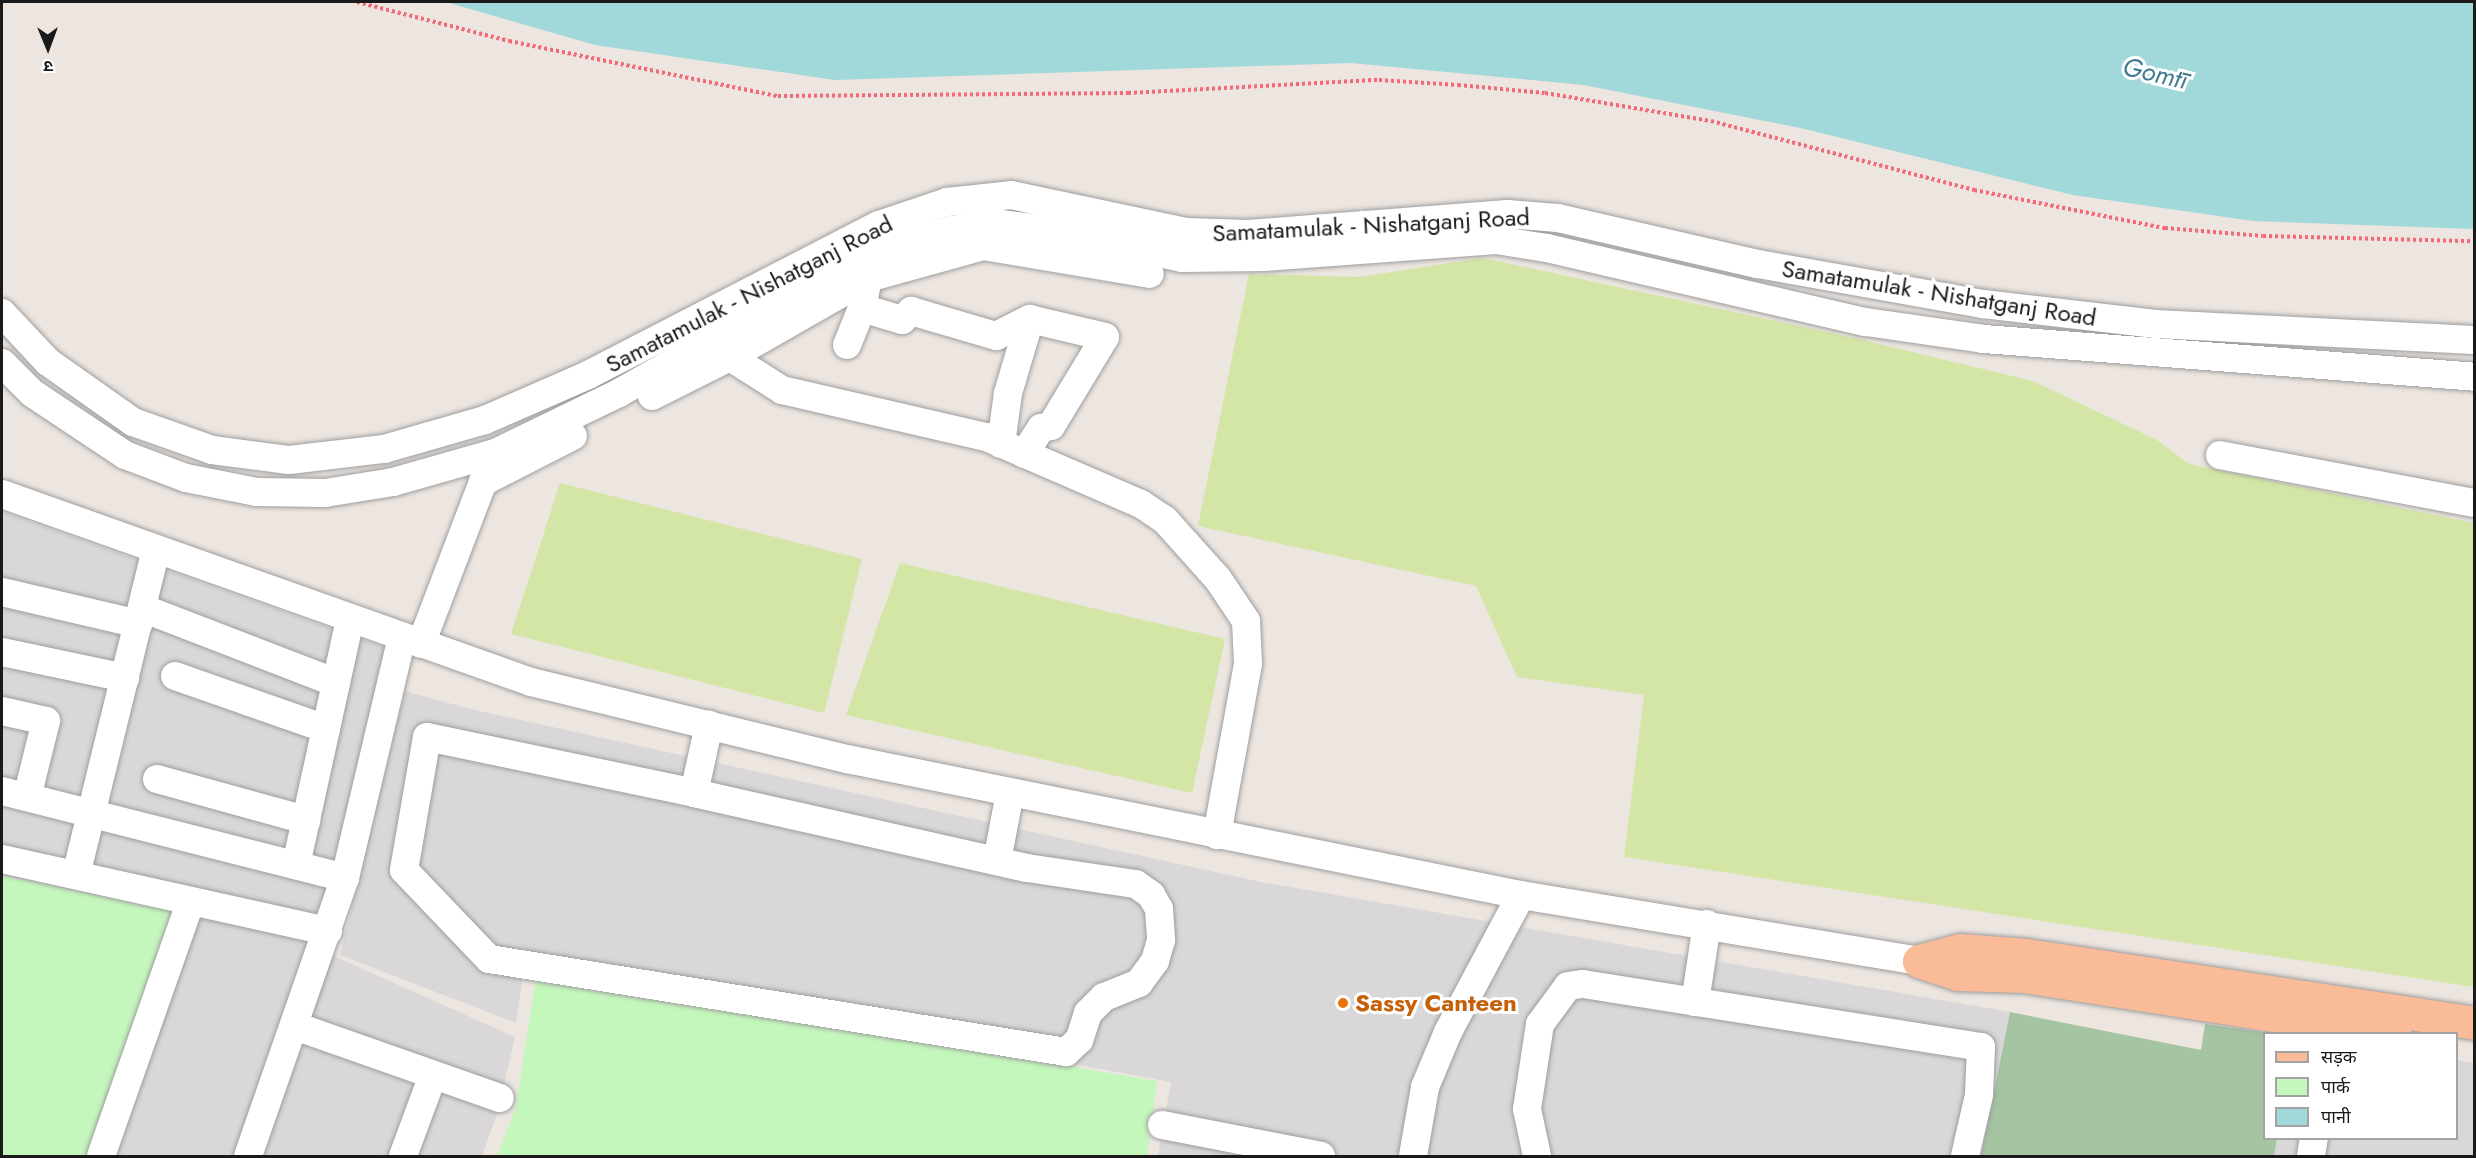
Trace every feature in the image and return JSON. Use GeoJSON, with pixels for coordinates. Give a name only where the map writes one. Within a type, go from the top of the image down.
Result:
{"type":"FeatureCollection","features":[{"type":"Feature","properties":{"kind":"main road"},"geometry":{"type":"LineString","coordinates":[[1919,960],[1960,950],[2026,955],[2475,1023]]}},
{"type":"Feature","properties":{"kind":"main road"},"geometry":{"type":"LineString","coordinates":[[1919,960],[1958,974],[2023,976],[2329,1028],[2373,1032]]}},
{"type":"Feature","properties":{"kind":"main road"},"geometry":{"type":"LineString","coordinates":[[2458,1043],[2475,1046]]}},
{"type":"Feature","properties":{"kind":"street","name":"Samatamulak - Nishatganj Road"},"geometry":{"type":"LineString","coordinates":[[2,313],[48,362],[133,422],[212,450],[289,460],[384,448],[485,420],[588,375],[879,225],[947,202],[1011,195],[1197,232],[1248,234],[1507,213],[1558,218],[1769,267],[1983,304],[2156,324],[2475,340]]}},
{"type":"Feature","properties":{"kind":"street","name":"Samatamulak - Nishatganj Road"},"geometry":{"type":"LineString","coordinates":[[2,363],[32,393],[125,455],[186,478],[257,492],[325,493],[393,482],[495,453],[619,393],[807,286],[899,246],[952,230],[993,223],[1057,231],[1182,258],[1264,257],[1496,240],[1547,248],[1866,322],[1984,339],[2475,377]]}},
{"type":"Feature","properties":{"kind":"street"},"geometry":{"type":"LineString","coordinates":[[248,1156],[345,878],[412,640],[483,482],[730,357],[868,278],[983,246],[1150,274]]}},
{"type":"Feature","properties":{"kind":"street"},"geometry":{"type":"LineString","coordinates":[[847,345],[862,308],[868,278]]}},
{"type":"Feature","properties":{"kind":"street"},"geometry":{"type":"LineString","coordinates":[[862,308],[902,320],[911,311],[996,336],[1030,319],[1105,337],[1051,426],[1041,429],[1013,449]]}},
{"type":"Feature","properties":{"kind":"street"},"geometry":{"type":"LineString","coordinates":[[1013,449],[1008,393],[1030,319]]}},
{"type":"Feature","properties":{"kind":"street"},"geometry":{"type":"LineString","coordinates":[[730,357],[782,390],[986,437],[1141,504],[1165,520],[1218,579],[1246,621],[1248,664],[1218,835]]}},
{"type":"Feature","properties":{"kind":"street"},"geometry":{"type":"LineString","coordinates":[[2220,455],[2475,503]]}},
{"type":"Feature","properties":{"kind":"street"},"geometry":{"type":"LineString","coordinates":[[2,494],[531,682],[1010,793],[1218,835],[1521,895],[1919,960]]}},
{"type":"Feature","properties":{"kind":"street"},"geometry":{"type":"LineString","coordinates":[[76,876],[156,550]]}},
{"type":"Feature","properties":{"kind":"street"},"geometry":{"type":"LineString","coordinates":[[2,592],[140,616],[336,683]]}},
{"type":"Feature","properties":{"kind":"street"},"geometry":{"type":"LineString","coordinates":[[296,865],[350,619]]}},
{"type":"Feature","properties":{"kind":"street"},"geometry":{"type":"LineString","coordinates":[[2,652],[125,678]]}},
{"type":"Feature","properties":{"kind":"street"},"geometry":{"type":"LineString","coordinates":[[175,676],[326,729]]}},
{"type":"Feature","properties":{"kind":"street"},"geometry":{"type":"LineString","coordinates":[[2,711],[46,721],[14,794],[92,811],[345,878]]}},
{"type":"Feature","properties":{"kind":"street"},"geometry":{"type":"LineString","coordinates":[[694,793],[709,725]]}},
{"type":"Feature","properties":{"kind":"street"},"geometry":{"type":"LineString","coordinates":[[427,737],[694,793],[997,861],[1136,884],[1151,895],[1159,909],[1161,940],[1155,961],[1139,983],[1104,997],[1088,1013],[1079,1040],[1066,1052],[489,959],[404,870],[427,737]]}},
{"type":"Feature","properties":{"kind":"street"},"geometry":{"type":"LineString","coordinates":[[157,779],[306,820]]}},
{"type":"Feature","properties":{"kind":"street"},"geometry":{"type":"LineString","coordinates":[[997,861],[1010,793]]}},
{"type":"Feature","properties":{"kind":"street"},"geometry":{"type":"LineString","coordinates":[[2,859],[328,931]]}},
{"type":"Feature","properties":{"kind":"street"},"geometry":{"type":"LineString","coordinates":[[1413,1156],[1425,1087],[1448,1032],[1521,895]]}},
{"type":"Feature","properties":{"kind":"street"},"geometry":{"type":"LineString","coordinates":[[101,1156],[191,901]]}},
{"type":"Feature","properties":{"kind":"street"},"geometry":{"type":"LineString","coordinates":[[1695,1002],[1707,924]]}},
{"type":"Feature","properties":{"kind":"street"},"geometry":{"type":"LineString","coordinates":[[1537,1156],[1527,1109],[1540,1024],[1568,986],[1583,984],[1981,1047],[1979,1095],[1965,1156]]}},
{"type":"Feature","properties":{"kind":"street"},"geometry":{"type":"LineString","coordinates":[[295,1026],[500,1098]]}},
{"type":"Feature","properties":{"kind":"street"},"geometry":{"type":"LineString","coordinates":[[403,1156],[433,1075]]}},
{"type":"Feature","properties":{"kind":"street"},"geometry":{"type":"LineString","coordinates":[[1162,1125],[1271,1152],[1321,1156]]}},
{"type":"Feature","properties":{"kind":"street"},"geometry":{"type":"LineString","coordinates":[[2311,1156],[2314,1140]]}},
{"type":"Feature","properties":{"kind":"path"},"geometry":{"type":"LineString","coordinates":[[357,2],[509,41],[778,96],[1128,93],[1379,80],[1458,85],[1545,93],[1711,121],[1919,177],[2165,228],[2263,236],[2475,241]]}},
{"type":"Feature","properties":{"kind":"shaded area"},"geometry":{"type":"Polygon","coordinates":[[[2,512],[389,649],[311,946],[515,1037],[497,1114],[482,1156],[2,1156],[2,512]]]}},
{"type":"Feature","properties":{"kind":"shaded area"},"geometry":{"type":"Polygon","coordinates":[[[405,691],[470,709],[1261,882],[2010,1012],[1981,1156],[1158,1156],[1171,1082],[525,962],[516,1023],[340,955],[405,691]]]}},
{"type":"Feature","properties":{"kind":"shaded area"},"geometry":{"type":"Polygon","coordinates":[[[2458,1060],[2474,1063],[2474,1156],[2274,1156],[2277,1140],[2458,1140],[2458,1060]]]}},
{"type":"Feature","properties":{"kind":"green space"},"geometry":{"type":"Polygon","coordinates":[[[1483,258],[1854,338],[2033,381],[2157,440],[2189,464],[2474,523],[2474,987],[1624,857],[1644,695],[1517,677],[1476,586],[1198,526],[1249,274],[1359,277],[1483,258]]]}},
{"type":"Feature","properties":{"kind":"green space"},"geometry":{"type":"Polygon","coordinates":[[[560,483],[862,559],[824,713],[511,634],[560,483]]]}},
{"type":"Feature","properties":{"kind":"green space"},"geometry":{"type":"Polygon","coordinates":[[[900,563],[1225,639],[1192,793],[846,715],[900,563]]]}},
{"type":"Feature","properties":{"kind":"green space"},"geometry":{"type":"Polygon","coordinates":[[[2,875],[175,911],[89,1156],[2,1156],[2,875]]]}},
{"type":"Feature","properties":{"kind":"green space"},"geometry":{"type":"Polygon","coordinates":[[[536,977],[1157,1081],[1147,1156],[497,1156],[516,1107],[536,977]]]}},
{"type":"Feature","properties":{"kind":"green space"},"geometry":{"type":"Polygon","coordinates":[[[2010,1012],[2201,1050],[2205,1024],[2263,1032],[2263,1140],[2277,1140],[2274,1156],[1981,1156],[2010,1012]]]}},
{"type":"Feature","properties":{"kind":"water","name":"Gomtī"},"geometry":{"type":"Polygon","coordinates":[[[446,2],[2474,2],[2474,229],[2253,221],[2073,195],[1805,129],[1584,85],[1351,63],[835,80],[595,45],[446,2]]]}},
{"type":"Feature","properties":{"kind":"place","name":"Sassy Canteen"},"geometry":{"type":"Point","coordinates":[1343,1003]}}]}
